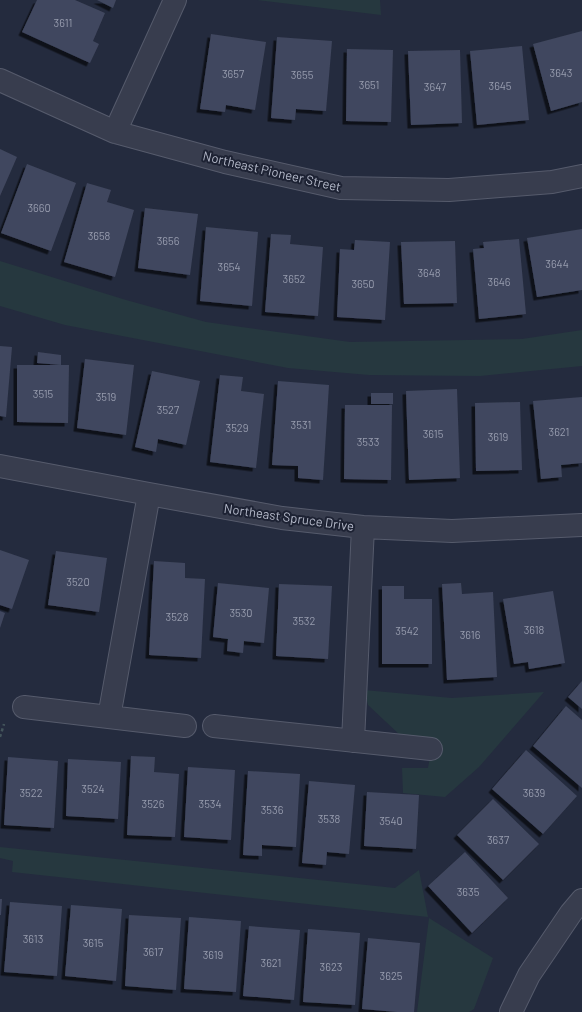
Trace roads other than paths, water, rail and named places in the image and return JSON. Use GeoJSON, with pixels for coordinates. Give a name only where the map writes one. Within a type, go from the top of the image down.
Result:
{"type":"FeatureCollection","features":[{"type":"Feature","properties":{"kind":"street"},"geometry":{"type":"LineString","coordinates":[[116,132],[175,0]]}},
{"type":"Feature","properties":{"kind":"street","name":"Northeast Pioneer Street"},"geometry":{"type":"LineString","coordinates":[[0,80],[116,132],[225,162],[341,188],[449,190],[552,182],[582,176]]}},
{"type":"Feature","properties":{"kind":"street","name":"Northeast Spruce Drive"},"geometry":{"type":"LineString","coordinates":[[0,466],[282,518],[363,528],[452,531],[582,525]]}},
{"type":"Feature","properties":{"kind":"street"},"geometry":{"type":"LineString","coordinates":[[109,717],[149,494]]}},
{"type":"Feature","properties":{"kind":"street"},"geometry":{"type":"LineString","coordinates":[[354,741],[363,528]]}},
{"type":"Feature","properties":{"kind":"street"},"geometry":{"type":"LineString","coordinates":[[24,708],[185,726]]}},
{"type":"Feature","properties":{"kind":"street"},"geometry":{"type":"LineString","coordinates":[[214,726],[431,748]]}},
{"type":"Feature","properties":{"kind":"street"},"geometry":{"type":"LineString","coordinates":[[511,1012],[529,975],[571,913],[582,900]]}}]}
